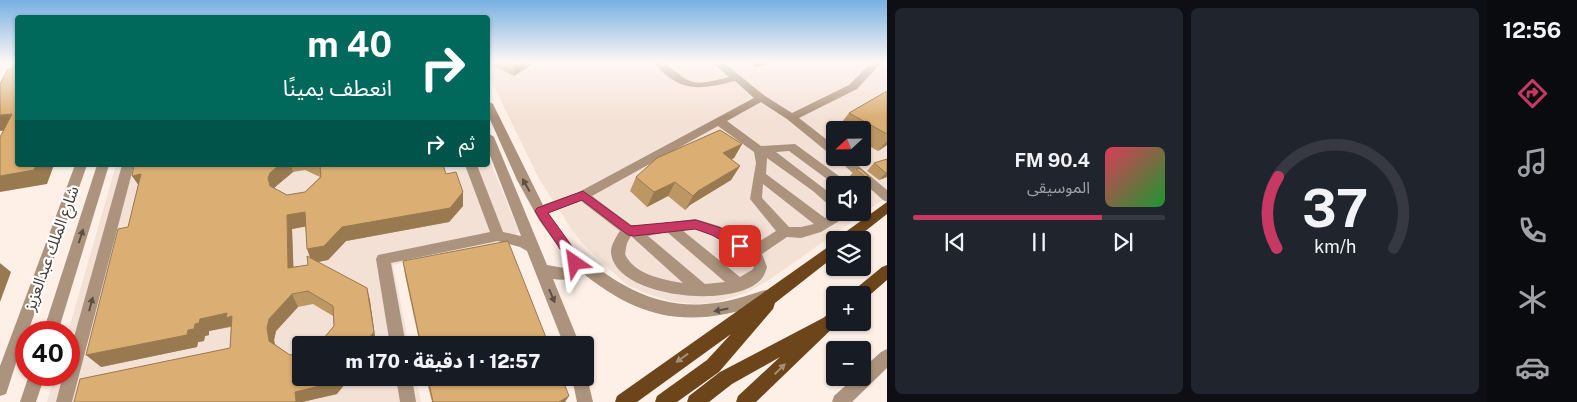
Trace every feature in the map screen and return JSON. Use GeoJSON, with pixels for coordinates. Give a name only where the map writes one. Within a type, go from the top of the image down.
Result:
{"type":"FeatureCollection","features":[{"type":"Feature","properties":{"kind":"main road"},"geometry":{"type":"LineString","coordinates":[[856,231],[887,207]]}},
{"type":"Feature","properties":{"kind":"main road"},"geometry":{"type":"LineString","coordinates":[[623,402],[784,288],[826,255]]}},
{"type":"Feature","properties":{"kind":"main road"},"geometry":{"type":"LineString","coordinates":[[870,286],[887,271]]}},
{"type":"Feature","properties":{"kind":"main road"},"geometry":{"type":"LineString","coordinates":[[663,402],[713,366],[784,288]]}},
{"type":"Feature","properties":{"kind":"main road"},"geometry":{"type":"LineString","coordinates":[[695,402],[726,378],[826,322]]}},
{"type":"Feature","properties":{"kind":"main road"},"geometry":{"type":"LineString","coordinates":[[744,402],[826,324]]}},
{"type":"Feature","properties":{"kind":"street"},"geometry":{"type":"LineString","coordinates":[[681,81],[697,85],[721,81]]}},
{"type":"Feature","properties":{"kind":"street"},"geometry":{"type":"LineString","coordinates":[[739,81],[761,98],[791,116],[826,145]]}},
{"type":"Feature","properties":{"kind":"street"},"geometry":{"type":"LineString","coordinates":[[791,116],[853,88],[860,81]]}},
{"type":"Feature","properties":{"kind":"street"},"geometry":{"type":"LineString","coordinates":[[541,211],[583,195],[761,98]]}},
{"type":"Feature","properties":{"kind":"street"},"geometry":{"type":"LineString","coordinates":[[490,108],[524,182],[556,236],[573,256],[596,276],[638,300],[662,308],[687,313],[718,311],[744,304],[784,288]]}},
{"type":"Feature","properties":{"kind":"street"},"geometry":{"type":"LineString","coordinates":[[719,121],[817,188],[826,197]]}},
{"type":"Feature","properties":{"kind":"street"},"geometry":{"type":"LineString","coordinates":[[490,142],[568,336]]}},
{"type":"Feature","properties":{"kind":"street"},"geometry":{"type":"LineString","coordinates":[[761,150],[791,146],[831,176]]}},
{"type":"Feature","properties":{"kind":"street"},"geometry":{"type":"LineString","coordinates":[[761,150],[762,176],[755,193],[756,199],[784,232],[796,234],[807,232],[828,221]]}},
{"type":"Feature","properties":{"kind":"street"},"geometry":{"type":"LineString","coordinates":[[851,166],[887,197]]}},
{"type":"Feature","properties":{"kind":"street","name":"شارع الملك عبدالعزيز"},"geometry":{"type":"LineString","coordinates":[[0,388],[7,351],[80,167]]}},
{"type":"Feature","properties":{"kind":"street","name":"شارع الملك عبدالعزيز"},"geometry":{"type":"LineString","coordinates":[[53,321],[102,167]]}},
{"type":"Feature","properties":{"kind":"street"},"geometry":{"type":"LineString","coordinates":[[64,402],[124,180],[133,167]]}},
{"type":"Feature","properties":{"kind":"street"},"geometry":{"type":"LineString","coordinates":[[472,167],[498,236]]}},
{"type":"Feature","properties":{"kind":"street"},"geometry":{"type":"LineString","coordinates":[[762,176],[824,224]]}},
{"type":"Feature","properties":{"kind":"street"},"geometry":{"type":"LineString","coordinates":[[583,195],[631,231],[702,291]]}},
{"type":"Feature","properties":{"kind":"street"},"geometry":{"type":"LineString","coordinates":[[686,224],[704,226],[752,253],[760,261],[761,269],[758,274],[739,285],[702,291],[661,286],[641,278],[620,260],[618,244],[631,231],[670,228],[686,224]]}},
{"type":"Feature","properties":{"kind":"street"},"geometry":{"type":"LineString","coordinates":[[670,228],[739,285]]}},
{"type":"Feature","properties":{"kind":"street"},"geometry":{"type":"LineString","coordinates":[[752,253],[784,232]]}},
{"type":"Feature","properties":{"kind":"street"},"geometry":{"type":"LineString","coordinates":[[396,336],[383,259],[498,236],[524,242],[531,247]]}},
{"type":"Feature","properties":{"kind":"street"},"geometry":{"type":"LineString","coordinates":[[540,268],[555,275],[565,275],[575,263],[573,256]]}},
{"type":"Feature","properties":{"kind":"street"},"geometry":{"type":"LineString","coordinates":[[840,402],[887,357]]}},
{"type":"Feature","properties":{"kind":"street"},"geometry":{"type":"LineString","coordinates":[[28,402],[33,386]]}},
{"type":"Feature","properties":{"kind":"street"},"geometry":{"type":"LineString","coordinates":[[405,386],[408,402]]}},
{"type":"Feature","properties":{"kind":"street"},"geometry":{"type":"LineString","coordinates":[[582,386],[585,402]]}},
{"type":"Feature","properties":{"kind":"shaded area"},"geometry":{"type":"Polygon","coordinates":[[[491,81],[887,81],[887,197],[871,208],[871,176],[826,176],[826,221],[853,221],[839,231],[826,231],[826,240],[769,280],[746,293],[714,303],[694,304],[670,301],[648,294],[627,285],[583,244],[539,179],[491,81]]]}},
{"type":"Feature","properties":{"kind":"shaded area"},"geometry":{"type":"Polygon","coordinates":[[[490,161],[519,232],[503,243],[393,265],[407,336],[292,336],[292,386],[418,386],[421,402],[47,402],[52,386],[80,386],[80,321],[71,321],[115,167],[490,167],[490,161]]]}},
{"type":"Feature","properties":{"kind":"building"},"geometry":{"type":"Polygon","coordinates":[[[2,81],[15,81],[15,167],[35,167],[34,170],[0,176],[0,137],[12,114],[0,115],[0,84],[2,81]]]}},
{"type":"Feature","properties":{"kind":"building"},"geometry":{"type":"Polygon","coordinates":[[[887,91],[887,134],[871,125],[871,121],[863,121],[849,113],[887,91]]]}},
{"type":"Feature","properties":{"kind":"building"},"geometry":{"type":"Polygon","coordinates":[[[720,130],[742,144],[723,153],[740,166],[698,191],[693,196],[675,182],[654,192],[636,177],[657,158],[720,130]]]}},
{"type":"Feature","properties":{"kind":"building"},"geometry":{"type":"Polygon","coordinates":[[[887,159],[887,172],[886,173],[874,163],[887,159]]]}},
{"type":"Feature","properties":{"kind":"building"},"geometry":{"type":"Polygon","coordinates":[[[134,167],[277,167],[270,173],[268,178],[270,186],[287,195],[305,192],[321,177],[320,167],[444,167],[446,174],[456,172],[463,192],[450,208],[342,227],[324,246],[307,249],[305,212],[287,215],[288,268],[308,265],[307,256],[367,288],[374,332],[371,336],[326,336],[334,326],[333,306],[308,291],[292,294],[269,319],[267,328],[269,341],[292,355],[292,386],[320,386],[295,392],[296,402],[74,402],[78,386],[80,386],[80,379],[230,348],[232,316],[226,318],[227,313],[200,319],[199,323],[195,324],[194,329],[188,330],[187,335],[86,355],[118,229],[128,227],[141,174],[132,176],[134,167]]]}},
{"type":"Feature","properties":{"kind":"building"},"geometry":{"type":"Polygon","coordinates":[[[859,168],[869,176],[864,176],[856,169],[859,168]]]}},
{"type":"Feature","properties":{"kind":"building"},"geometry":{"type":"Polygon","coordinates":[[[508,241],[545,336],[419,336],[403,261],[508,241]]]}},
{"type":"Feature","properties":{"kind":"building"},"geometry":{"type":"Polygon","coordinates":[[[430,386],[565,386],[569,396],[559,402],[433,402],[430,386]]]}},
{"type":"Feature","properties":{"kind":"route"},"geometry":{"type":"LineString","coordinates":[[575,263],[573,256],[556,236],[541,211],[583,195],[628,230],[670,228],[686,224],[696,224],[716,231],[740,246]]}}]}
